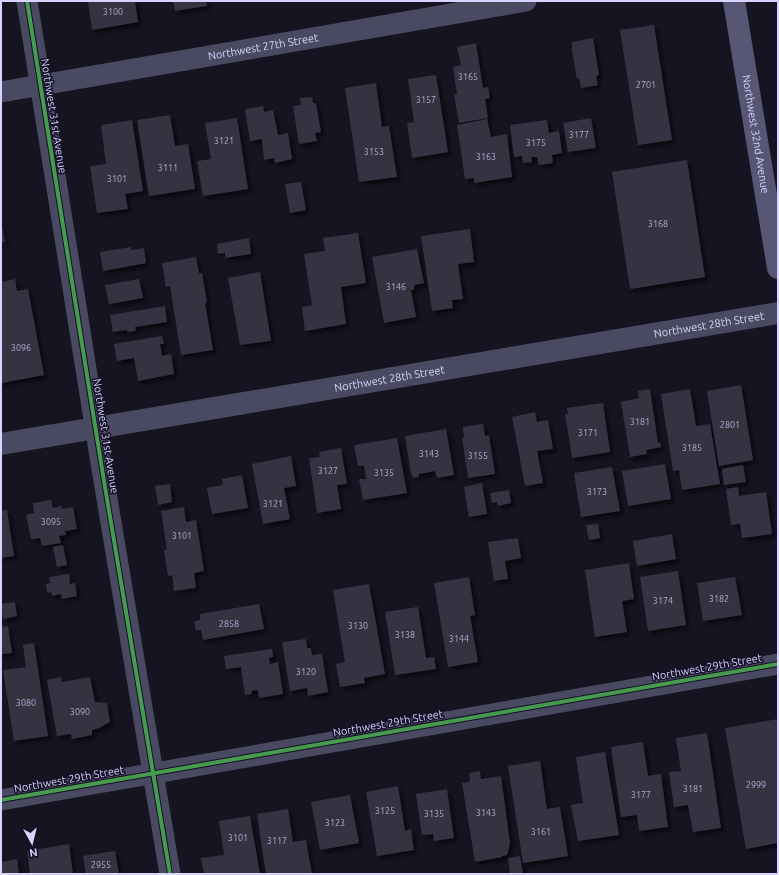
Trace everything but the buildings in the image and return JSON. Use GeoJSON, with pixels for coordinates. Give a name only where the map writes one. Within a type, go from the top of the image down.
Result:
{"type":"FeatureCollection","features":[{"type":"Feature","properties":{"kind":"main road","name":"Northwest 32nd Avenue"},"geometry":{"type":"LineString","coordinates":[[734,1],[778,268]]}},
{"type":"Feature","properties":{"kind":"street","name":"Northwest 31st Avenue"},"geometry":{"type":"LineString","coordinates":[[27,1],[95,428],[170,874]]}},
{"type":"Feature","properties":{"kind":"street","name":"Northwest 27th Street"},"geometry":{"type":"LineString","coordinates":[[1,92],[526,1]]}},
{"type":"Feature","properties":{"kind":"street","name":"Northwest 28th Street"},"geometry":{"type":"LineString","coordinates":[[1,444],[778,313]]}},
{"type":"Feature","properties":{"kind":"street","name":"Northwest 29th Street"},"geometry":{"type":"LineString","coordinates":[[1,800],[778,664]]}},
{"type":"Feature","properties":{"kind":"cycle path"},"geometry":{"type":"LineString","coordinates":[[27,1],[103,475],[170,874]]}},
{"type":"Feature","properties":{"kind":"cycle path"},"geometry":{"type":"LineString","coordinates":[[1,800],[778,664]]}}]}
